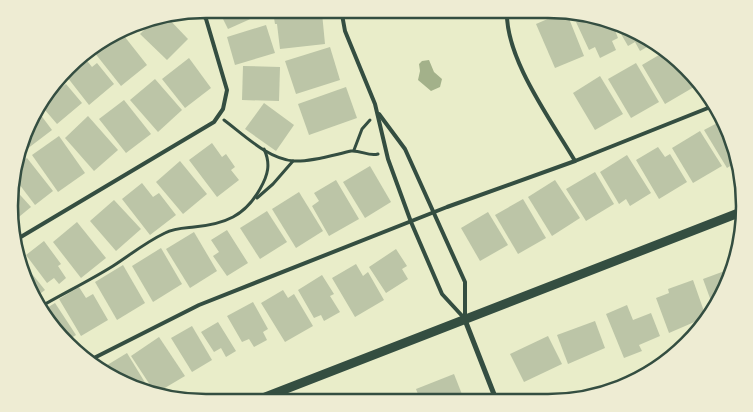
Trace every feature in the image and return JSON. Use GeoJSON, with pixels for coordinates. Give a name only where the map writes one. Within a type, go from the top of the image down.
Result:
{"type":"FeatureCollection","features":[{"type":"Feature","properties":{"kind":"street"},"geometry":{"type":"LineString","coordinates":[[273,394],[735,214]]}},
{"type":"Feature","properties":{"kind":"street"},"geometry":{"type":"LineString","coordinates":[[465,320],[494,394]]}},
{"type":"Feature","properties":{"kind":"lane"},"geometry":{"type":"LineString","coordinates":[[20,237],[214,122],[223,109],[227,90],[205,18]]}},
{"type":"Feature","properties":{"kind":"lane"},"geometry":{"type":"LineString","coordinates":[[343,18],[345,31],[377,112],[386,152],[411,222],[442,294],[465,320]]}},
{"type":"Feature","properties":{"kind":"lane"},"geometry":{"type":"LineString","coordinates":[[506,18],[506,26],[515,58],[576,161]]}},
{"type":"Feature","properties":{"kind":"lane"},"geometry":{"type":"LineString","coordinates":[[94,358],[199,305],[433,212],[576,161],[708,108]]}},
{"type":"Feature","properties":{"kind":"lane"},"geometry":{"type":"LineString","coordinates":[[377,112],[404,149],[465,282],[465,320]]}},
{"type":"Feature","properties":{"kind":"path"},"geometry":{"type":"LineString","coordinates":[[354,150],[362,128],[377,112]]}},
{"type":"Feature","properties":{"kind":"path"},"geometry":{"type":"LineString","coordinates":[[218,116],[278,158],[293,161],[354,150],[372,156],[386,152]]}},
{"type":"Feature","properties":{"kind":"path"},"geometry":{"type":"LineString","coordinates":[[253,201],[269,170],[268,158],[264,149]]}},
{"type":"Feature","properties":{"kind":"path"},"geometry":{"type":"LineString","coordinates":[[45,304],[168,231],[231,218],[242,212],[273,184],[293,161]]}},
{"type":"Feature","properties":{"kind":"shaded area"},"geometry":{"type":"Polygon","coordinates":[[[429,60],[434,72],[442,79],[440,87],[431,91],[418,80],[419,64],[422,61],[429,60]]]}},
{"type":"Feature","properties":{"kind":"building"},"geometry":{"type":"Polygon","coordinates":[[[222,18],[253,18],[228,29],[222,18]]]}},
{"type":"Feature","properties":{"kind":"building"},"geometry":{"type":"Polygon","coordinates":[[[274,18],[322,18],[325,44],[280,49],[277,24],[275,24],[274,18]]]}},
{"type":"Feature","properties":{"kind":"building"},"geometry":{"type":"Polygon","coordinates":[[[550,18],[569,19],[584,56],[555,68],[536,24],[550,18]]]}},
{"type":"Feature","properties":{"kind":"building"},"geometry":{"type":"Polygon","coordinates":[[[171,21],[188,39],[167,60],[140,34],[146,28],[171,21]]]}},
{"type":"Feature","properties":{"kind":"building"},"geometry":{"type":"Polygon","coordinates":[[[584,21],[615,31],[618,38],[612,41],[616,50],[600,58],[595,47],[589,50],[576,22],[584,21]]]}},
{"type":"Feature","properties":{"kind":"building"},"geometry":{"type":"Polygon","coordinates":[[[266,25],[275,53],[235,65],[227,37],[266,25]]]}},
{"type":"Feature","properties":{"kind":"building"},"geometry":{"type":"Polygon","coordinates":[[[620,33],[648,47],[640,51],[635,42],[628,46],[620,33]]]}},
{"type":"Feature","properties":{"kind":"building"},"geometry":{"type":"Polygon","coordinates":[[[124,36],[147,65],[121,86],[95,53],[124,36]]]}},
{"type":"Feature","properties":{"kind":"building"},"geometry":{"type":"Polygon","coordinates":[[[330,47],[340,80],[296,94],[285,61],[330,47]]]}},
{"type":"Feature","properties":{"kind":"building"},"geometry":{"type":"Polygon","coordinates":[[[660,54],[694,87],[665,104],[642,65],[660,54]]]}},
{"type":"Feature","properties":{"kind":"building"},"geometry":{"type":"Polygon","coordinates":[[[189,58],[211,88],[185,108],[162,79],[189,58]]]}},
{"type":"Feature","properties":{"kind":"building"},"geometry":{"type":"Polygon","coordinates":[[[86,60],[92,67],[97,63],[114,84],[89,105],[68,78],[86,60]]]}},
{"type":"Feature","properties":{"kind":"building"},"geometry":{"type":"Polygon","coordinates":[[[636,63],[659,102],[631,118],[608,79],[636,63]]]}},
{"type":"Feature","properties":{"kind":"building"},"geometry":{"type":"Polygon","coordinates":[[[243,66],[280,67],[279,101],[242,100],[243,66]]]}},
{"type":"Feature","properties":{"kind":"building"},"geometry":{"type":"Polygon","coordinates":[[[600,76],[623,114],[595,130],[573,93],[600,76]]]}},
{"type":"Feature","properties":{"kind":"building"},"geometry":{"type":"Polygon","coordinates":[[[155,79],[182,110],[158,132],[130,100],[155,79]]]}},
{"type":"Feature","properties":{"kind":"building"},"geometry":{"type":"Polygon","coordinates":[[[66,84],[82,103],[57,124],[44,109],[56,91],[66,84]]]}},
{"type":"Feature","properties":{"kind":"building"},"geometry":{"type":"Polygon","coordinates":[[[346,87],[357,118],[309,135],[298,104],[346,87]]]}},
{"type":"Feature","properties":{"kind":"building"},"geometry":{"type":"Polygon","coordinates":[[[124,100],[151,134],[126,153],[99,119],[124,100]]]}},
{"type":"Feature","properties":{"kind":"building"},"geometry":{"type":"Polygon","coordinates":[[[264,103],[294,125],[276,151],[245,129],[264,103]]]}},
{"type":"Feature","properties":{"kind":"building"},"geometry":{"type":"Polygon","coordinates":[[[41,115],[52,130],[27,149],[32,134],[41,115]]]}},
{"type":"Feature","properties":{"kind":"building"},"geometry":{"type":"Polygon","coordinates":[[[88,116],[118,150],[94,171],[65,138],[88,116]]]}},
{"type":"Feature","properties":{"kind":"building"},"geometry":{"type":"Polygon","coordinates":[[[716,124],[731,165],[727,168],[704,130],[716,124]]]}},
{"type":"Feature","properties":{"kind":"building"},"geometry":{"type":"Polygon","coordinates":[[[700,131],[722,166],[693,183],[672,148],[700,131]]]}},
{"type":"Feature","properties":{"kind":"building"},"geometry":{"type":"Polygon","coordinates":[[[59,136],[85,173],[58,192],[32,155],[59,136]]]}},
{"type":"Feature","properties":{"kind":"building"},"geometry":{"type":"Polygon","coordinates":[[[212,143],[222,157],[226,154],[235,167],[231,170],[239,180],[217,197],[189,160],[212,143]]]}},
{"type":"Feature","properties":{"kind":"building"},"geometry":{"type":"Polygon","coordinates":[[[658,147],[665,157],[670,154],[687,182],[659,199],[636,160],[658,147]]]}},
{"type":"Feature","properties":{"kind":"building"},"geometry":{"type":"Polygon","coordinates":[[[627,155],[651,193],[630,206],[626,199],[619,204],[600,172],[627,155]]]}},
{"type":"Feature","properties":{"kind":"building"},"geometry":{"type":"Polygon","coordinates":[[[27,158],[53,191],[35,205],[19,184],[23,161],[27,158]]]}},
{"type":"Feature","properties":{"kind":"building"},"geometry":{"type":"Polygon","coordinates":[[[180,161],[207,194],[183,214],[156,182],[180,161]]]}},
{"type":"Feature","properties":{"kind":"building"},"geometry":{"type":"Polygon","coordinates":[[[370,166],[391,202],[365,218],[343,182],[370,166]]]}},
{"type":"Feature","properties":{"kind":"building"},"geometry":{"type":"Polygon","coordinates":[[[595,172],[614,204],[586,221],[566,189],[595,172]]]}},
{"type":"Feature","properties":{"kind":"building"},"geometry":{"type":"Polygon","coordinates":[[[336,180],[359,219],[329,236],[312,206],[319,201],[314,193],[336,180]]]}},
{"type":"Feature","properties":{"kind":"building"},"geometry":{"type":"Polygon","coordinates":[[[555,180],[580,218],[552,236],[528,197],[555,180]]]}},
{"type":"Feature","properties":{"kind":"building"},"geometry":{"type":"Polygon","coordinates":[[[142,183],[153,197],[159,193],[176,215],[150,235],[122,199],[142,183]]]}},
{"type":"Feature","properties":{"kind":"building"},"geometry":{"type":"Polygon","coordinates":[[[299,192],[323,231],[296,248],[272,209],[299,192]]]}},
{"type":"Feature","properties":{"kind":"building"},"geometry":{"type":"Polygon","coordinates":[[[18,193],[31,207],[18,218],[18,193]]]}},
{"type":"Feature","properties":{"kind":"building"},"geometry":{"type":"Polygon","coordinates":[[[523,199],[546,238],[518,254],[495,215],[523,199]]]}},
{"type":"Feature","properties":{"kind":"building"},"geometry":{"type":"Polygon","coordinates":[[[114,200],[141,229],[116,251],[90,221],[114,200]]]}},
{"type":"Feature","properties":{"kind":"building"},"geometry":{"type":"Polygon","coordinates":[[[267,211],[287,242],[260,259],[240,228],[267,211]]]}},
{"type":"Feature","properties":{"kind":"building"},"geometry":{"type":"Polygon","coordinates":[[[488,212],[508,245],[480,261],[461,228],[488,212]]]}},
{"type":"Feature","properties":{"kind":"building"},"geometry":{"type":"Polygon","coordinates":[[[77,222],[106,258],[81,278],[53,242],[77,222]]]}},
{"type":"Feature","properties":{"kind":"building"},"geometry":{"type":"Polygon","coordinates":[[[227,230],[248,263],[227,276],[213,256],[219,252],[211,240],[227,230]]]}},
{"type":"Feature","properties":{"kind":"building"},"geometry":{"type":"Polygon","coordinates":[[[194,232],[217,271],[190,288],[166,249],[194,232]]]}},
{"type":"Feature","properties":{"kind":"building"},"geometry":{"type":"Polygon","coordinates":[[[44,241],[61,264],[58,266],[66,278],[59,284],[54,278],[47,283],[26,255],[44,241]]]}},
{"type":"Feature","properties":{"kind":"building"},"geometry":{"type":"Polygon","coordinates":[[[161,248],[182,284],[153,302],[132,266],[161,248]]]}},
{"type":"Feature","properties":{"kind":"building"},"geometry":{"type":"Polygon","coordinates":[[[396,249],[407,266],[402,269],[408,279],[386,293],[369,267],[396,249]]]}},
{"type":"Feature","properties":{"kind":"building"},"geometry":{"type":"Polygon","coordinates":[[[356,264],[363,276],[368,272],[384,300],[355,317],[332,278],[356,264]]]}},
{"type":"Feature","properties":{"kind":"building"},"geometry":{"type":"Polygon","coordinates":[[[123,265],[145,303],[117,320],[95,282],[123,265]]]}},
{"type":"Feature","properties":{"kind":"building"},"geometry":{"type":"Polygon","coordinates":[[[29,270],[45,290],[40,294],[29,270]]]}},
{"type":"Feature","properties":{"kind":"building"},"geometry":{"type":"Polygon","coordinates":[[[723,271],[710,299],[703,279],[723,271]]]}},
{"type":"Feature","properties":{"kind":"building"},"geometry":{"type":"Polygon","coordinates":[[[322,275],[334,294],[330,296],[340,312],[324,321],[321,315],[314,318],[298,290],[322,275]]]}},
{"type":"Feature","properties":{"kind":"building"},"geometry":{"type":"Polygon","coordinates":[[[693,280],[704,311],[697,321],[669,333],[656,298],[669,293],[668,289],[693,280]]]}},
{"type":"Feature","properties":{"kind":"building"},"geometry":{"type":"Polygon","coordinates":[[[79,287],[86,298],[93,294],[108,320],[81,336],[59,299],[79,287]]]}},
{"type":"Feature","properties":{"kind":"building"},"geometry":{"type":"Polygon","coordinates":[[[283,290],[288,298],[294,294],[313,326],[285,342],[261,303],[283,290]]]}},
{"type":"Feature","properties":{"kind":"building"},"geometry":{"type":"Polygon","coordinates":[[[253,302],[268,329],[263,332],[267,340],[254,347],[249,339],[242,342],[227,316],[253,302]]]}},
{"type":"Feature","properties":{"kind":"building"},"geometry":{"type":"Polygon","coordinates":[[[55,303],[76,335],[72,338],[56,321],[47,308],[55,303]]]}},
{"type":"Feature","properties":{"kind":"building"},"geometry":{"type":"Polygon","coordinates":[[[627,305],[633,320],[651,313],[660,336],[639,345],[642,351],[624,358],[606,314],[627,305]]]}},
{"type":"Feature","properties":{"kind":"building"},"geometry":{"type":"Polygon","coordinates":[[[595,321],[605,348],[568,364],[557,335],[595,321]]]}},
{"type":"Feature","properties":{"kind":"building"},"geometry":{"type":"Polygon","coordinates":[[[218,322],[236,351],[226,357],[221,348],[214,352],[201,332],[218,322]]]}},
{"type":"Feature","properties":{"kind":"building"},"geometry":{"type":"Polygon","coordinates":[[[192,326],[212,360],[192,372],[171,338],[192,326]]]}},
{"type":"Feature","properties":{"kind":"building"},"geometry":{"type":"Polygon","coordinates":[[[548,336],[562,364],[524,382],[510,354],[548,336]]]}},
{"type":"Feature","properties":{"kind":"building"},"geometry":{"type":"Polygon","coordinates":[[[159,337],[185,376],[162,389],[151,386],[131,356],[159,337]]]}},
{"type":"Feature","properties":{"kind":"building"},"geometry":{"type":"Polygon","coordinates":[[[127,353],[146,384],[123,375],[106,366],[127,353]]]}},
{"type":"Feature","properties":{"kind":"building"},"geometry":{"type":"Polygon","coordinates":[[[454,374],[462,394],[418,394],[416,389],[454,374]]]}}]}
